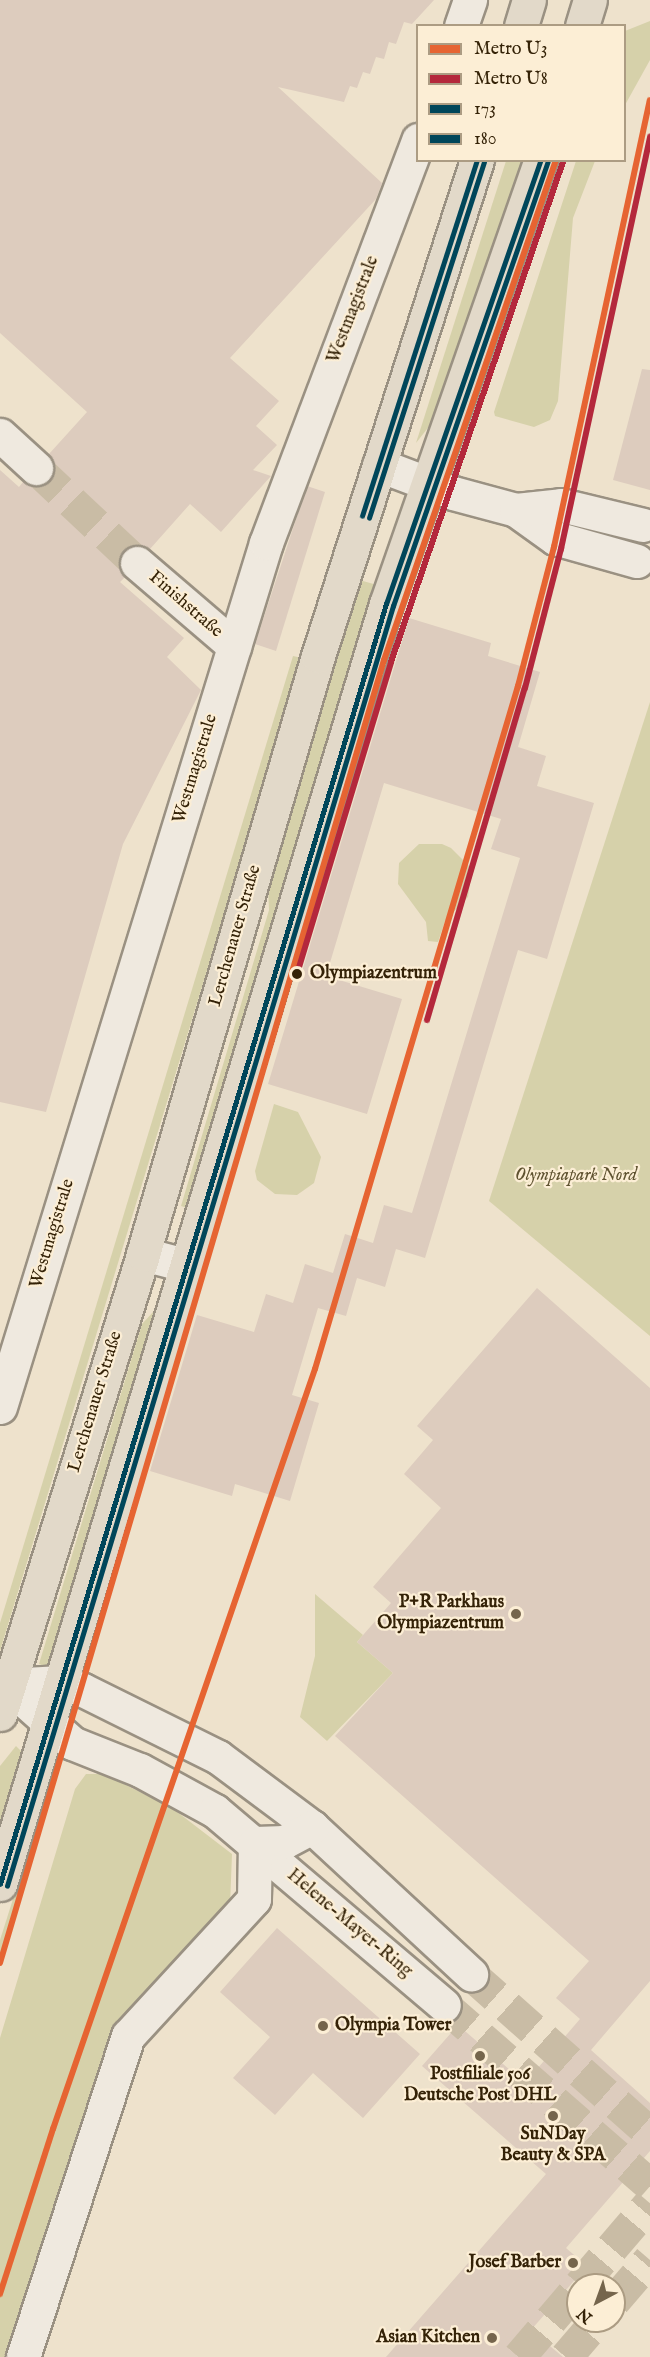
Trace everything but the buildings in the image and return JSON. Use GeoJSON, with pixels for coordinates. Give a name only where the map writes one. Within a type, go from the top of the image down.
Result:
{"type":"FeatureCollection","features":[{"type":"Feature","properties":{"kind":"main road"},"geometry":{"type":"LineString","coordinates":[[522,24],[529,0]]}},
{"type":"Feature","properties":{"kind":"main road"},"geometry":{"type":"LineString","coordinates":[[583,24],[590,0]]}},
{"type":"Feature","properties":{"kind":"main road","name":"Lerchenauer Straße"},"geometry":{"type":"LineString","coordinates":[[4,1699],[143,1254],[318,656],[476,162]]}},
{"type":"Feature","properties":{"kind":"main road"},"geometry":{"type":"LineString","coordinates":[[0,1884],[184,1264],[386,604],[540,162]]}},
{"type":"Feature","properties":{"kind":"street"},"geometry":{"type":"LineString","coordinates":[[461,24],[470,0]]}},
{"type":"Feature","properties":{"kind":"street","name":"Westmagistrale"},"geometry":{"type":"LineString","coordinates":[[0,1407],[266,543],[416,143]]}},
{"type":"Feature","properties":{"kind":"street"},"geometry":{"type":"LineString","coordinates":[[0,435],[36,468]]}},
{"type":"Feature","properties":{"kind":"street"},"geometry":{"type":"LineString","coordinates":[[379,465],[516,510],[555,538],[637,561]]}},
{"type":"Feature","properties":{"kind":"street"},"geometry":{"type":"LineString","coordinates":[[516,510],[561,505],[643,525]]}},
{"type":"Feature","properties":{"kind":"street","name":"Finishstraße"},"geometry":{"type":"LineString","coordinates":[[137,563],[234,646]]}},
{"type":"Feature","properties":{"kind":"street"},"geometry":{"type":"LineString","coordinates":[[143,1254],[184,1264]]}},
{"type":"Feature","properties":{"kind":"street"},"geometry":{"type":"LineString","coordinates":[[4,1699],[61,1682],[218,1757],[312,1827],[471,1974]]}},
{"type":"Feature","properties":{"kind":"street","name":"Helene-Mayer-Ring"},"geometry":{"type":"LineString","coordinates":[[4,1699],[49,1719],[72,1743],[184,1792],[255,1843],[444,2005]]}},
{"type":"Feature","properties":{"kind":"street","name":"Helene-Mayer-Ring"},"geometry":{"type":"LineString","coordinates":[[255,1843],[284,1842],[312,1827]]}},
{"type":"Feature","properties":{"kind":"street"},"geometry":{"type":"LineString","coordinates":[[23,2357],[129,2036],[254,1899],[255,1843]]}},
{"type":"Feature","properties":{"kind":"green space"},"geometry":{"type":"Polygon","coordinates":[[[650,21],[650,60],[626,103],[626,31],[650,21]]]}},
{"type":"Feature","properties":{"kind":"green space"},"geometry":{"type":"Polygon","coordinates":[[[506,162],[522,162],[448,380],[431,424],[416,443],[506,162]]]}},
{"type":"Feature","properties":{"kind":"green space"},"geometry":{"type":"Polygon","coordinates":[[[576,162],[595,162],[573,218],[558,401],[550,420],[534,427],[495,416],[494,412],[576,162]]]}},
{"type":"Feature","properties":{"kind":"green space"},"geometry":{"type":"Polygon","coordinates":[[[356,579],[377,585],[187,1208],[181,1206],[269,910],[267,864],[356,579]]]}},
{"type":"Feature","properties":{"kind":"green space"},"geometry":{"type":"Polygon","coordinates":[[[293,656],[302,658],[0,1651],[0,1623],[293,656]]]}},
{"type":"Feature","properties":{"kind":"green space","name":"Olympiapark Nord"},"geometry":{"type":"Polygon","coordinates":[[[650,702],[650,1336],[489,1201],[650,702]]]}},
{"type":"Feature","properties":{"kind":"green space"},"geometry":{"type":"Polygon","coordinates":[[[419,844],[442,844],[451,848],[469,866],[471,877],[468,897],[445,921],[438,942],[428,941],[426,922],[398,884],[399,863],[419,844]]]}},
{"type":"Feature","properties":{"kind":"green space"},"geometry":{"type":"Polygon","coordinates":[[[274,1104],[298,1112],[321,1157],[314,1183],[297,1195],[275,1194],[257,1180],[255,1171],[274,1104]]]}},
{"type":"Feature","properties":{"kind":"green space"},"geometry":{"type":"Polygon","coordinates":[[[154,1311],[47,1667],[39,1664],[142,1324],[154,1311]]]}},
{"type":"Feature","properties":{"kind":"green space"},"geometry":{"type":"Polygon","coordinates":[[[315,1594],[363,1635],[357,1642],[393,1673],[327,1741],[300,1717],[315,1656],[315,1594]]]}},
{"type":"Feature","properties":{"kind":"green space"},"geometry":{"type":"Polygon","coordinates":[[[16,1746],[22,1752],[0,1827],[0,1766],[16,1746]]]}},
{"type":"Feature","properties":{"kind":"green space"},"geometry":{"type":"Polygon","coordinates":[[[86,1774],[104,1774],[172,1808],[232,1854],[230,1906],[151,1998],[17,2357],[0,2357],[0,2038],[75,1789],[86,1774]]]}},
{"type":"Feature","properties":{"kind":"green space"},"geometry":{"type":"Polygon","coordinates":[[[53,1790],[0,1960],[0,1940],[46,1795],[53,1790]]]}},
{"type":"Feature","properties":{"kind":"tunnel"},"geometry":{"type":"LineString","coordinates":[[36,468],[137,563]]}},
{"type":"Feature","properties":{"kind":"tunnel"},"geometry":{"type":"LineString","coordinates":[[471,1974],[650,2133]]}},
{"type":"Feature","properties":{"kind":"tunnel"},"geometry":{"type":"LineString","coordinates":[[444,2005],[650,2185]]}},
{"type":"Feature","properties":{"kind":"tunnel"},"geometry":{"type":"LineString","coordinates":[[590,2273],[650,2203]]}},
{"type":"Feature","properties":{"kind":"tunnel"},"geometry":{"type":"LineString","coordinates":[[626,2287],[650,2259]]}},
{"type":"Feature","properties":{"kind":"tunnel"},"geometry":{"type":"LineString","coordinates":[[519,2357],[566,2302]]}},
{"type":"Feature","properties":{"kind":"tunnel"},"geometry":{"type":"LineString","coordinates":[[566,2357],[587,2333]]}},
{"type":"Feature","properties":{"kind":"metro line","name":"U3"},"geometry":{"type":"LineString","coordinates":[[0,2294],[53,2129],[315,1369],[518,686],[554,547],[650,100]]}},
{"type":"Feature","properties":{"kind":"metro line","name":"U8"},"geometry":{"type":"LineString","coordinates":[[427,1020],[525,688],[561,549],[650,136]]}},
{"type":"Feature","properties":{"kind":"metro line","name":"U3"},"geometry":{"type":"LineString","coordinates":[[0,1963],[384,660],[555,162]]}},
{"type":"Feature","properties":{"kind":"metro line","name":"U8"},"geometry":{"type":"LineString","coordinates":[[297,974],[391,662],[563,162]]}},
{"type":"Feature","properties":{"kind":"transit line","name":"173"},"geometry":{"type":"LineString","coordinates":[[362,516],[476,162]]}},
{"type":"Feature","properties":{"kind":"transit line","name":"180"},"geometry":{"type":"LineString","coordinates":[[369,518],[484,162]]}},
{"type":"Feature","properties":{"kind":"transit line","name":"173"},"geometry":{"type":"LineString","coordinates":[[0,1884],[386,604],[540,162]]}},
{"type":"Feature","properties":{"kind":"transit line","name":"180"},"geometry":{"type":"LineString","coordinates":[[7,1886],[393,606],[548,162]]}},
{"type":"Feature","properties":{"kind":"place","name":"Olympiazentrum"},"geometry":{"type":"Point","coordinates":[297,974]}},
{"type":"Feature","properties":{"kind":"place","name":"P+R Parkhaus Olympiazentrum"},"geometry":{"type":"Point","coordinates":[516,1614]}},
{"type":"Feature","properties":{"kind":"place","name":"Olympia Tower"},"geometry":{"type":"Point","coordinates":[323,2026]}},
{"type":"Feature","properties":{"kind":"place","name":"Postfiliale 506 Deutsche Post DHL"},"geometry":{"type":"Point","coordinates":[480,2056]}},
{"type":"Feature","properties":{"kind":"place","name":"SuNDay Beauty & SPA"},"geometry":{"type":"Point","coordinates":[553,2116]}},
{"type":"Feature","properties":{"kind":"place","name":"Josef Barber"},"geometry":{"type":"Point","coordinates":[573,2263]}},
{"type":"Feature","properties":{"kind":"place","name":"Asian Kitchen"},"geometry":{"type":"Point","coordinates":[492,2338]}}]}
